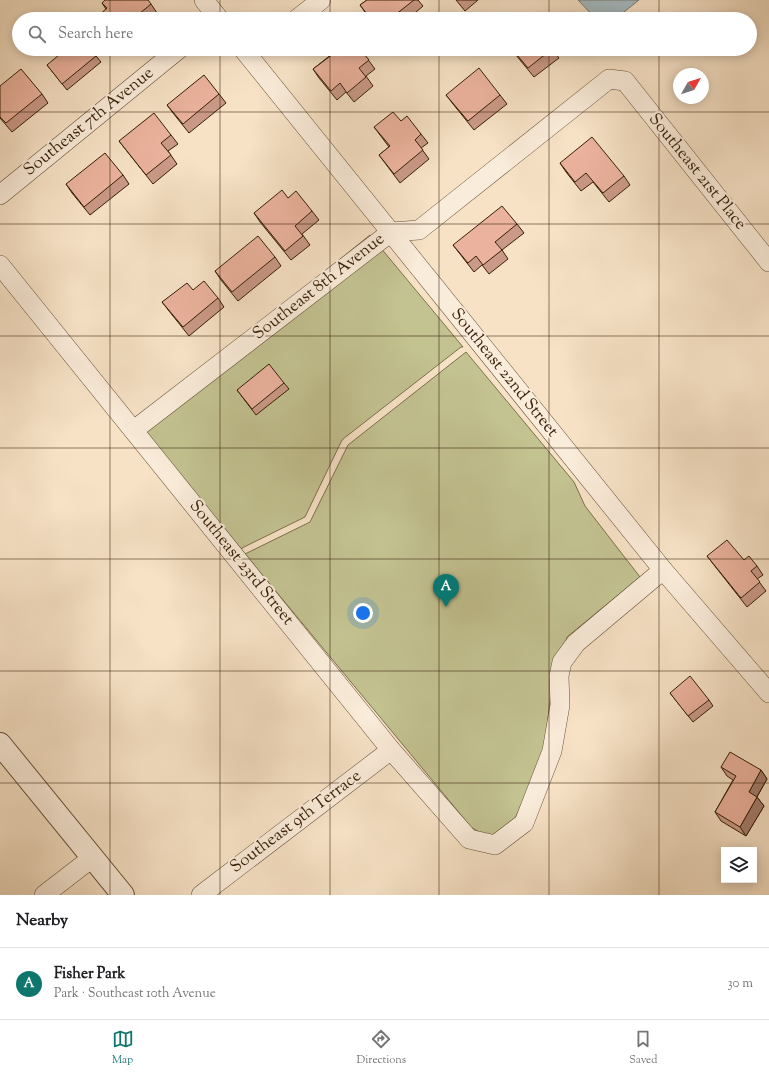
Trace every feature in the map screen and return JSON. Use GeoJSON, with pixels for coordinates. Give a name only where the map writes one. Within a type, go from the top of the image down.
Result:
{"type":"FeatureCollection","features":[{"type":"Feature","properties":{"kind":"street"},"geometry":{"type":"LineString","coordinates":[[204,0],[213,12]]}},
{"type":"Feature","properties":{"kind":"street"},"geometry":{"type":"LineString","coordinates":[[305,12],[321,0]]}},
{"type":"Feature","properties":{"kind":"street","name":"Southeast 7th Avenue"},"geometry":{"type":"LineString","coordinates":[[0,195],[170,56]]}},
{"type":"Feature","properties":{"kind":"street","name":"Southeast 22nd Street"},"geometry":{"type":"LineString","coordinates":[[254,56],[391,232],[663,570],[769,693]]}},
{"type":"Feature","properties":{"kind":"street","name":"Southeast 8th Avenue"},"geometry":{"type":"LineString","coordinates":[[134,430],[391,232],[419,230],[609,79],[625,82]]}},
{"type":"Feature","properties":{"kind":"street","name":"Southeast 21st Place"},"geometry":{"type":"LineString","coordinates":[[625,82],[769,262]]}},
{"type":"Feature","properties":{"kind":"street","name":"Southeast 23rd Street"},"geometry":{"type":"LineString","coordinates":[[0,264],[391,750],[469,839],[495,845],[524,823],[552,751],[560,705],[559,676],[562,662],[576,643],[663,570]]}},
{"type":"Feature","properties":{"kind":"street"},"geometry":{"type":"LineString","coordinates":[[0,744],[123,895]]}},
{"type":"Feature","properties":{"kind":"street","name":"Southeast 9th Terrace"},"geometry":{"type":"LineString","coordinates":[[201,895],[391,750]]}},
{"type":"Feature","properties":{"kind":"street"},"geometry":{"type":"LineString","coordinates":[[44,895],[92,858]]}},
{"type":"Feature","properties":{"kind":"shaded area"},"geometry":{"type":"Polygon","coordinates":[[[370,235],[463,347],[461,347],[343,439],[305,517],[242,548],[239,559],[132,427],[370,235]]]}},
{"type":"Feature","properties":{"kind":"shaded area"},"geometry":{"type":"Polygon","coordinates":[[[466,352],[574,482],[585,506],[640,577],[567,637],[552,683],[544,753],[513,823],[501,833],[485,836],[471,827],[245,554],[310,522],[348,445],[466,352]]]}},
{"type":"Feature","properties":{"kind":"water"},"geometry":{"type":"Polygon","coordinates":[[[578,0],[639,0],[624,12],[589,12],[578,0]]]}},
{"type":"Feature","properties":{"kind":"building"},"geometry":{"type":"Polygon","coordinates":[[[105,0],[148,0],[151,4],[141,12],[103,12],[107,8],[102,3],[105,0]]]}},
{"type":"Feature","properties":{"kind":"building"},"geometry":{"type":"Polygon","coordinates":[[[367,0],[414,0],[399,12],[366,12],[360,5],[367,0]]]}},
{"type":"Feature","properties":{"kind":"building"},"geometry":{"type":"Polygon","coordinates":[[[58,56],[96,56],[62,84],[47,65],[58,56]]]}},
{"type":"Feature","properties":{"kind":"building"},"geometry":{"type":"Polygon","coordinates":[[[330,56],[366,56],[369,60],[359,68],[366,77],[347,93],[340,83],[331,91],[313,69],[330,56]]]}},
{"type":"Feature","properties":{"kind":"building"},"geometry":{"type":"Polygon","coordinates":[[[518,56],[543,56],[528,68],[518,56]]]}},
{"type":"Feature","properties":{"kind":"building"},"geometry":{"type":"Polygon","coordinates":[[[479,68],[500,95],[468,121],[446,95],[479,68]]]}},
{"type":"Feature","properties":{"kind":"building"},"geometry":{"type":"Polygon","coordinates":[[[21,69],[42,94],[6,123],[0,117],[0,86],[21,69]]]}},
{"type":"Feature","properties":{"kind":"building"},"geometry":{"type":"Polygon","coordinates":[[[204,75],[219,94],[183,124],[167,105],[204,75]]]}},
{"type":"Feature","properties":{"kind":"building"},"geometry":{"type":"Polygon","coordinates":[[[393,112],[401,121],[407,116],[421,134],[415,140],[423,150],[394,174],[379,155],[390,146],[374,127],[393,112]]]}},
{"type":"Feature","properties":{"kind":"building"},"geometry":{"type":"Polygon","coordinates":[[[154,113],[171,135],[161,143],[171,155],[146,175],[119,141],[154,113]]]}},
{"type":"Feature","properties":{"kind":"building"},"geometry":{"type":"Polygon","coordinates":[[[592,137],[624,176],[603,193],[586,173],[575,182],[560,163],[592,137]]]}},
{"type":"Feature","properties":{"kind":"building"},"geometry":{"type":"Polygon","coordinates":[[[105,153],[123,175],[84,207],[66,184],[105,153]]]}},
{"type":"Feature","properties":{"kind":"building"},"geometry":{"type":"Polygon","coordinates":[[[282,190],[288,198],[296,191],[312,211],[295,226],[303,236],[285,251],[254,213],[282,190]]]}},
{"type":"Feature","properties":{"kind":"building"},"geometry":{"type":"Polygon","coordinates":[[[502,206],[517,224],[495,242],[502,250],[483,265],[476,256],[468,263],[453,245],[502,206]]]}},
{"type":"Feature","properties":{"kind":"building"},"geometry":{"type":"Polygon","coordinates":[[[258,236],[275,257],[232,292],[215,271],[258,236]]]}},
{"type":"Feature","properties":{"kind":"building"},"geometry":{"type":"Polygon","coordinates":[[[204,281],[218,298],[183,327],[162,302],[187,283],[193,290],[204,281]]]}},
{"type":"Feature","properties":{"kind":"building"},"geometry":{"type":"Polygon","coordinates":[[[269,364],[284,383],[252,409],[237,390],[269,364]]]}},
{"type":"Feature","properties":{"kind":"building"},"geometry":{"type":"Polygon","coordinates":[[[727,540],[744,560],[749,556],[757,566],[751,571],[760,582],[741,598],[707,556],[727,540]]]}},
{"type":"Feature","properties":{"kind":"building"},"geometry":{"type":"Polygon","coordinates":[[[690,676],[709,700],[688,716],[670,693],[690,676]]]}},
{"type":"Feature","properties":{"kind":"building"},"geometry":{"type":"Polygon","coordinates":[[[730,752],[761,770],[749,792],[757,797],[740,827],[715,812],[736,776],[721,767],[730,752]]]}},
{"type":"Feature","properties":{"kind":"place","name":"Fisher Park"},"geometry":{"type":"Point","coordinates":[446,607]}}]}
